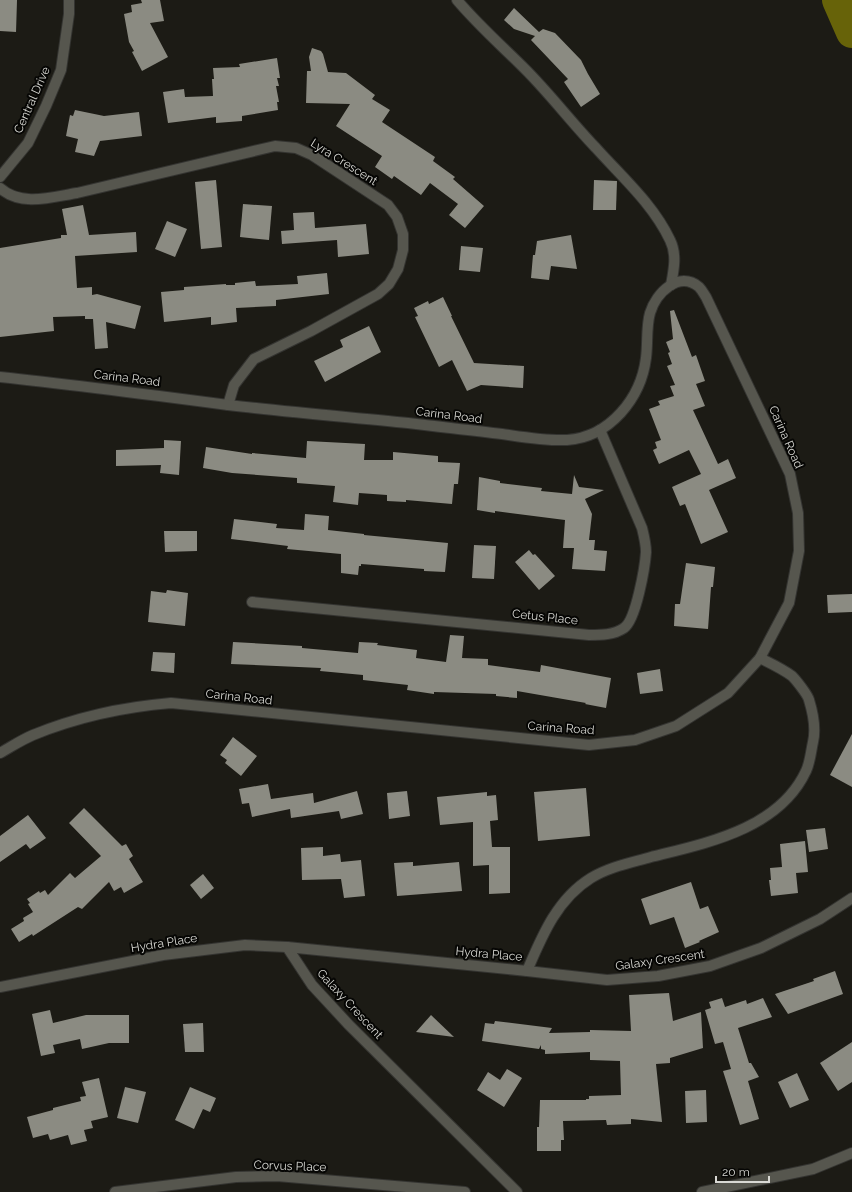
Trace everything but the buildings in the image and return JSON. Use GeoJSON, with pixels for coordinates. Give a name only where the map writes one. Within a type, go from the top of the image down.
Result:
{"type":"FeatureCollection","features":[{"type":"Feature","properties":{"kind":"street","name":"Central Drive"},"geometry":{"type":"LineString","coordinates":[[0,177],[28,143],[46,106],[60,70],[69,14],[69,0]]}},
{"type":"Feature","properties":{"kind":"street"},"geometry":{"type":"LineString","coordinates":[[457,0],[475,20],[526,70],[596,149],[630,183],[656,216],[670,241],[675,256],[671,285]]}},
{"type":"Feature","properties":{"kind":"street","name":"Lyra Crescent"},"geometry":{"type":"LineString","coordinates":[[0,188],[15,196],[28,199],[45,198],[77,193],[275,146],[296,148],[312,155],[388,205],[397,217],[403,234],[403,250],[398,269],[389,284],[378,294],[311,331],[254,359],[234,385],[228,405]]}},
{"type":"Feature","properties":{"kind":"street","name":"Carina Road"},"geometry":{"type":"LineString","coordinates":[[0,377],[94,387],[228,405],[535,438],[566,440],[582,438],[600,430],[628,405],[636,393],[642,377],[646,358],[650,312],[657,297],[671,285],[683,281],[689,282],[699,287],[706,297],[790,474],[798,513],[799,551],[789,603],[760,658],[728,693],[676,726],[635,740],[589,745],[171,703],[140,706],[89,716],[32,736],[0,753]]}},
{"type":"Feature","properties":{"kind":"street","name":"Cetus Place"},"geometry":{"type":"LineString","coordinates":[[252,602],[588,635],[604,635],[621,630],[626,627],[632,618],[637,603],[646,554],[645,541],[642,528],[600,430]]}},
{"type":"Feature","properties":{"kind":"street","name":"Hydra Place"},"geometry":{"type":"LineString","coordinates":[[0,987],[163,955],[245,945],[287,947],[527,971],[542,934],[559,907],[590,879],[607,869],[698,845],[740,831],[766,816],[789,798],[807,770],[815,732],[809,699],[792,676],[760,658]]}},
{"type":"Feature","properties":{"kind":"street","name":"Galaxy Crescent"},"geometry":{"type":"LineString","coordinates":[[527,971],[608,980],[658,976],[710,966],[761,948],[820,919],[852,898]]}},
{"type":"Feature","properties":{"kind":"street","name":"Galaxy Crescent"},"geometry":{"type":"LineString","coordinates":[[287,947],[312,985],[333,1008],[517,1192]]}},
{"type":"Feature","properties":{"kind":"street"},"geometry":{"type":"LineString","coordinates":[[702,1192],[813,1169],[852,1153]]}},
{"type":"Feature","properties":{"kind":"street","name":"Corvus Place"},"geometry":{"type":"LineString","coordinates":[[115,1192],[236,1178],[277,1176],[465,1192]]}},
{"type":"Feature","properties":{"kind":"waterway"},"geometry":{"type":"LineString","coordinates":[[838,0],[852,32]]}}]}
